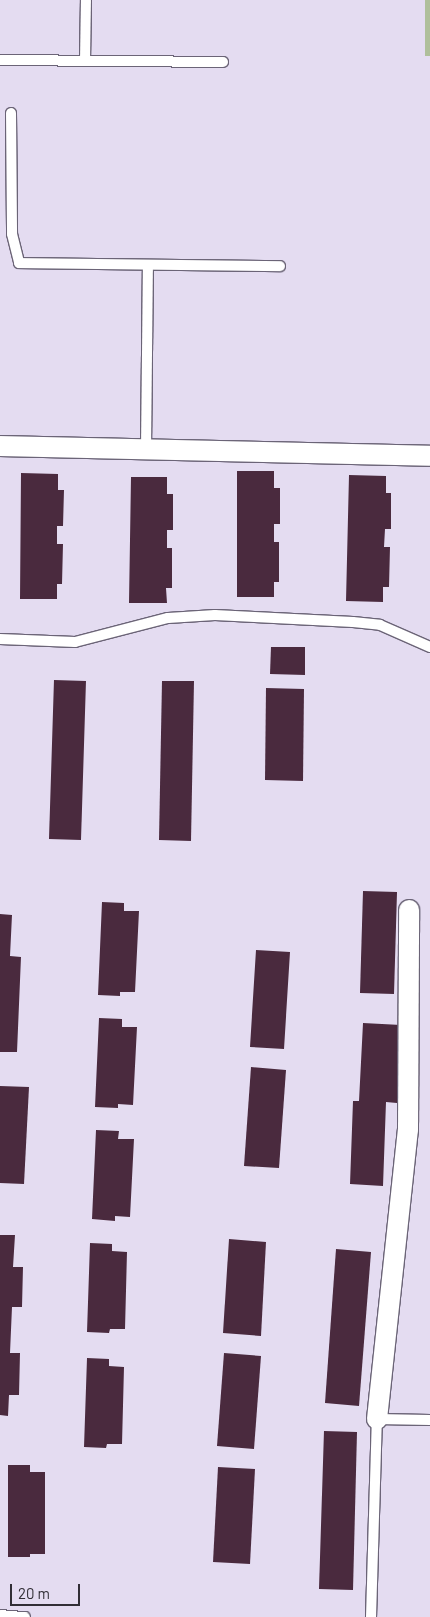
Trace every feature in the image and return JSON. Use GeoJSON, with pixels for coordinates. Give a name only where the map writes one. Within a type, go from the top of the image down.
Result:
{"type":"FeatureCollection","features":[{"type":"Feature","properties":{"kind":"street"},"geometry":{"type":"LineString","coordinates":[[0,446],[430,456]]}},
{"type":"Feature","properties":{"kind":"street"},"geometry":{"type":"LineString","coordinates":[[377,1419],[408,1130],[409,910]]}},
{"type":"Feature","properties":{"kind":"lane"},"geometry":{"type":"LineString","coordinates":[[85,61],[86,0]]}},
{"type":"Feature","properties":{"kind":"lane"},"geometry":{"type":"LineString","coordinates":[[0,60],[223,62]]}},
{"type":"Feature","properties":{"kind":"lane"},"geometry":{"type":"LineString","coordinates":[[12,113],[12,234],[19,263],[280,266]]}},
{"type":"Feature","properties":{"kind":"lane"},"geometry":{"type":"LineString","coordinates":[[146,449],[148,265]]}},
{"type":"Feature","properties":{"kind":"lane"},"geometry":{"type":"LineString","coordinates":[[0,639],[75,642],[168,618],[215,615],[353,622],[380,626],[430,647]]}},
{"type":"Feature","properties":{"kind":"lane"},"geometry":{"type":"LineString","coordinates":[[371,1617],[377,1419],[430,1420]]}},
{"type":"Feature","properties":{"kind":"lane"},"geometry":{"type":"LineString","coordinates":[[0,1615],[25,1617]]}},
{"type":"Feature","properties":{"kind":"green space"},"geometry":{"type":"Polygon","coordinates":[[[425,0],[430,0],[430,56],[425,56],[425,0]]]}},
{"type":"Feature","properties":{"kind":"building"},"geometry":{"type":"Polygon","coordinates":[[[237,471],[274,471],[274,488],[280,488],[280,524],[274,524],[274,542],[279,542],[279,582],[274,582],[274,597],[237,597],[237,471]]]}},
{"type":"Feature","properties":{"kind":"building"},"geometry":{"type":"Polygon","coordinates":[[[21,473],[58,474],[58,490],[64,490],[63,526],[57,526],[57,544],[63,544],[62,584],[57,584],[57,599],[20,599],[21,473]]]}},
{"type":"Feature","properties":{"kind":"building"},"geometry":{"type":"Polygon","coordinates":[[[349,475],[386,476],[386,493],[391,493],[391,529],[385,529],[384,547],[390,547],[389,587],[383,587],[383,602],[346,601],[349,475]]]}},
{"type":"Feature","properties":{"kind":"building"},"geometry":{"type":"Polygon","coordinates":[[[131,477],[167,477],[167,494],[173,494],[173,530],[167,530],[167,548],[172,548],[172,588],[166,588],[167,603],[129,603],[131,477]]]}},
{"type":"Feature","properties":{"kind":"building"},"geometry":{"type":"Polygon","coordinates":[[[271,647],[305,647],[305,675],[270,674],[271,647]]]}},
{"type":"Feature","properties":{"kind":"building"},"geometry":{"type":"Polygon","coordinates":[[[54,680],[86,681],[81,840],[49,839],[54,680]]]}},
{"type":"Feature","properties":{"kind":"building"},"geometry":{"type":"Polygon","coordinates":[[[162,681],[194,681],[191,841],[159,840],[162,681]]]}},
{"type":"Feature","properties":{"kind":"building"},"geometry":{"type":"Polygon","coordinates":[[[266,688],[304,689],[303,781],[265,780],[266,688]]]}},
{"type":"Feature","properties":{"kind":"building"},"geometry":{"type":"Polygon","coordinates":[[[363,891],[397,892],[394,994],[360,993],[363,891]]]}},
{"type":"Feature","properties":{"kind":"building"},"geometry":{"type":"Polygon","coordinates":[[[102,902],[124,903],[124,911],[139,911],[135,992],[120,992],[120,996],[98,995],[102,902]]]}},
{"type":"Feature","properties":{"kind":"building"},"geometry":{"type":"Polygon","coordinates":[[[0,914],[12,915],[10,956],[21,957],[17,1052],[0,1052],[0,914]]]}},
{"type":"Feature","properties":{"kind":"building"},"geometry":{"type":"Polygon","coordinates":[[[256,950],[290,952],[284,1049],[250,1047],[256,950]]]}},
{"type":"Feature","properties":{"kind":"building"},"geometry":{"type":"Polygon","coordinates":[[[99,1018],[122,1019],[122,1027],[137,1027],[133,1105],[118,1104],[118,1108],[95,1107],[99,1018]]]}},
{"type":"Feature","properties":{"kind":"building"},"geometry":{"type":"Polygon","coordinates":[[[363,1023],[401,1025],[397,1103],[386,1102],[383,1186],[350,1184],[353,1101],[359,1101],[363,1023]]]}},
{"type":"Feature","properties":{"kind":"building"},"geometry":{"type":"Polygon","coordinates":[[[251,1067],[286,1070],[279,1168],[244,1166],[251,1067]]]}},
{"type":"Feature","properties":{"kind":"building"},"geometry":{"type":"Polygon","coordinates":[[[0,1086],[29,1087],[24,1184],[0,1183],[0,1086]]]}},
{"type":"Feature","properties":{"kind":"building"},"geometry":{"type":"Polygon","coordinates":[[[96,1130],[119,1131],[118,1139],[134,1139],[130,1217],[115,1216],[115,1221],[92,1219],[96,1130]]]}},
{"type":"Feature","properties":{"kind":"building"},"geometry":{"type":"Polygon","coordinates":[[[0,1235],[15,1235],[13,1267],[23,1267],[22,1307],[12,1307],[10,1353],[20,1353],[19,1395],[9,1395],[8,1416],[0,1415],[0,1235]]]}},
{"type":"Feature","properties":{"kind":"building"},"geometry":{"type":"Polygon","coordinates":[[[229,1239],[266,1242],[261,1336],[223,1333],[229,1239]]]}},
{"type":"Feature","properties":{"kind":"building"},"geometry":{"type":"Polygon","coordinates":[[[90,1243],[112,1244],[112,1251],[127,1252],[125,1329],[110,1329],[109,1333],[87,1332],[90,1243]]]}},
{"type":"Feature","properties":{"kind":"building"},"geometry":{"type":"Polygon","coordinates":[[[336,1249],[371,1252],[359,1406],[325,1403],[336,1249]]]}},
{"type":"Feature","properties":{"kind":"building"},"geometry":{"type":"Polygon","coordinates":[[[224,1353],[261,1356],[254,1449],[217,1446],[224,1353]]]}},
{"type":"Feature","properties":{"kind":"building"},"geometry":{"type":"Polygon","coordinates":[[[87,1358],[109,1359],[109,1366],[124,1367],[122,1444],[107,1444],[106,1448],[84,1447],[87,1358]]]}},
{"type":"Feature","properties":{"kind":"building"},"geometry":{"type":"Polygon","coordinates":[[[324,1431],[357,1432],[353,1590],[319,1589],[324,1431]]]}},
{"type":"Feature","properties":{"kind":"building"},"geometry":{"type":"Polygon","coordinates":[[[8,1465],[30,1465],[30,1472],[45,1472],[45,1554],[30,1554],[30,1557],[8,1557],[8,1465]]]}},
{"type":"Feature","properties":{"kind":"building"},"geometry":{"type":"Polygon","coordinates":[[[218,1467],[255,1469],[250,1564],[213,1562],[218,1467]]]}}]}
